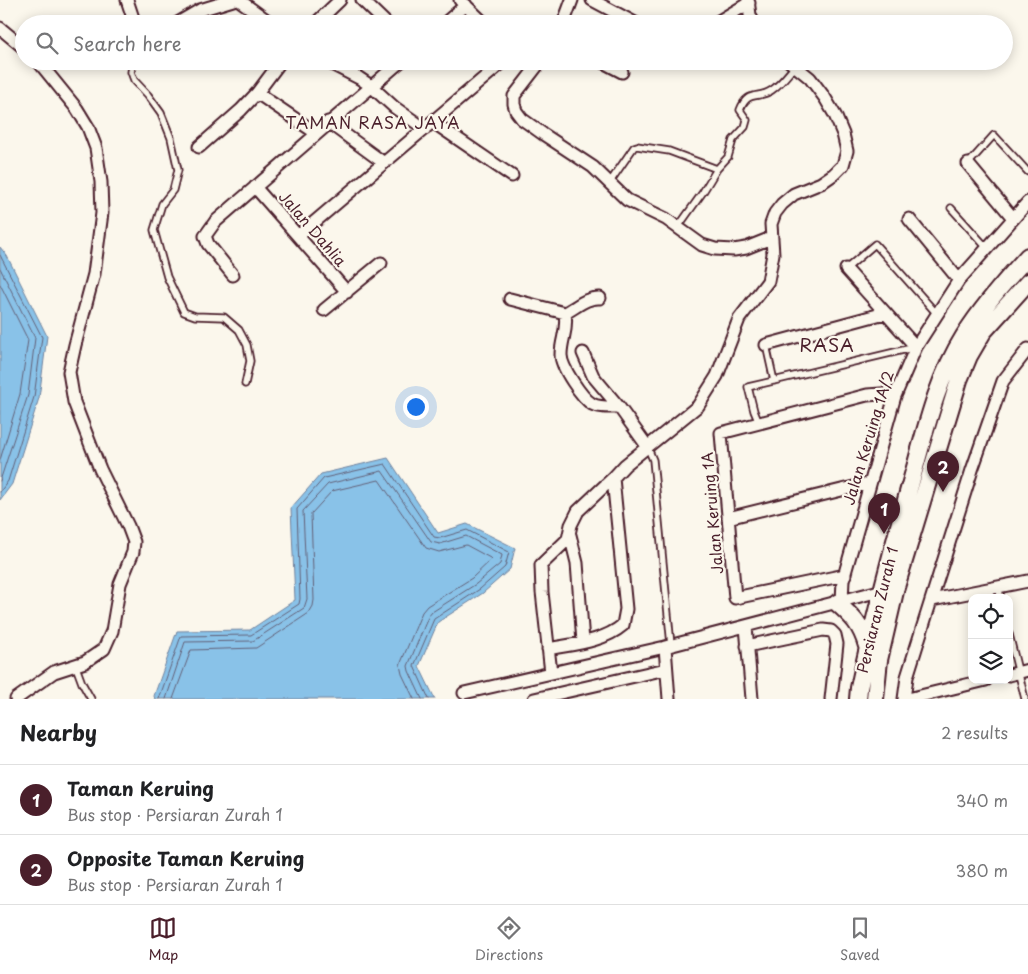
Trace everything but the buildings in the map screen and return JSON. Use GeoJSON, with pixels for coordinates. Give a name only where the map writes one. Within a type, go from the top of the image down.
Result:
{"type":"FeatureCollection","features":[{"type":"Feature","properties":{"kind":"main road","name":"Persiaran Zurah 1"},"geometry":{"type":"LineString","coordinates":[[875,699],[888,589],[930,415],[947,368],[964,336],[1000,288],[1025,264]]}},
{"type":"Feature","properties":{"kind":"main road","name":"Persiaran Zurah 1"},"geometry":{"type":"LineString","coordinates":[[858,699],[867,646],[959,380],[969,356],[983,332],[1028,282]]}},
{"type":"Feature","properties":{"kind":"main road"},"geometry":{"type":"LineString","coordinates":[[999,313],[1028,301]]}},
{"type":"Feature","properties":{"kind":"main road"},"geometry":{"type":"LineString","coordinates":[[839,602],[857,623],[867,646]]}},
{"type":"Feature","properties":{"kind":"street"},"geometry":{"type":"LineString","coordinates":[[127,0],[132,15]]}},
{"type":"Feature","properties":{"kind":"street"},"geometry":{"type":"LineString","coordinates":[[191,15],[200,10],[233,0]]}},
{"type":"Feature","properties":{"kind":"street"},"geometry":{"type":"LineString","coordinates":[[239,0],[260,15]]}},
{"type":"Feature","properties":{"kind":"street"},"geometry":{"type":"LineString","coordinates":[[325,15],[340,0]]}},
{"type":"Feature","properties":{"kind":"street"},"geometry":{"type":"LineString","coordinates":[[362,0],[378,15]]}},
{"type":"Feature","properties":{"kind":"street"},"geometry":{"type":"LineString","coordinates":[[566,15],[572,0]]}},
{"type":"Feature","properties":{"kind":"street"},"geometry":{"type":"LineString","coordinates":[[592,0],[620,15]]}},
{"type":"Feature","properties":{"kind":"street"},"geometry":{"type":"LineString","coordinates":[[728,15],[749,2],[750,15]]}},
{"type":"Feature","properties":{"kind":"street"},"geometry":{"type":"LineString","coordinates":[[452,15],[463,3],[476,15]]}},
{"type":"Feature","properties":{"kind":"street"},"geometry":{"type":"LineString","coordinates":[[0,28],[15,40]]}},
{"type":"Feature","properties":{"kind":"street"},"geometry":{"type":"LineString","coordinates":[[16,699],[54,672],[85,662],[104,649],[112,631],[120,584],[133,552],[134,542],[100,469],[74,402],[69,372],[94,274],[102,213],[101,182],[96,148],[88,127],[77,109],[45,70]]}},
{"type":"Feature","properties":{"kind":"street"},"geometry":{"type":"LineString","coordinates":[[199,147],[241,110],[274,70]]}},
{"type":"Feature","properties":{"kind":"street"},"geometry":{"type":"LineString","coordinates":[[343,70],[371,86],[399,111],[429,126],[512,176]]}},
{"type":"Feature","properties":{"kind":"street"},"geometry":{"type":"LineString","coordinates":[[233,275],[208,244],[205,236],[215,222],[390,70]]}},
{"type":"Feature","properties":{"kind":"street"},"geometry":{"type":"LineString","coordinates":[[298,236],[494,70]]}},
{"type":"Feature","properties":{"kind":"street"},"geometry":{"type":"LineString","coordinates":[[534,70],[514,96],[516,111],[522,119],[593,167],[627,200],[666,219],[702,245],[715,249],[734,250],[746,248],[771,238]]}},
{"type":"Feature","properties":{"kind":"street"},"geometry":{"type":"LineString","coordinates":[[618,70],[622,72]]}},
{"type":"Feature","properties":{"kind":"street"},"geometry":{"type":"LineString","coordinates":[[584,642],[577,563],[570,535],[571,525],[578,510],[613,478],[624,465],[698,406],[716,376],[739,319],[768,281],[773,254],[771,224],[774,213],[794,194],[820,183],[834,174],[843,165],[847,151],[844,134],[825,98],[810,78],[800,70]]}},
{"type":"Feature","properties":{"kind":"street"},"geometry":{"type":"LineString","coordinates":[[257,93],[316,133]]}},
{"type":"Feature","properties":{"kind":"street"},"geometry":{"type":"LineString","coordinates":[[328,122],[384,163]]}},
{"type":"Feature","properties":{"kind":"street"},"geometry":{"type":"LineString","coordinates":[[968,164],[1014,218]]}},
{"type":"Feature","properties":{"kind":"street","name":"Jalan Dahlia"},"geometry":{"type":"LineString","coordinates":[[255,187],[347,292]]}},
{"type":"Feature","properties":{"kind":"street","name":"Jalan Keruing 1A/2"},"geometry":{"type":"LineString","coordinates":[[839,602],[895,396],[916,347],[959,280],[1028,202]]}},
{"type":"Feature","properties":{"kind":"street"},"geometry":{"type":"LineString","coordinates":[[909,219],[959,280]]}},
{"type":"Feature","properties":{"kind":"street"},"geometry":{"type":"LineString","coordinates":[[324,310],[381,264]]}},
{"type":"Feature","properties":{"kind":"street"},"geometry":{"type":"LineString","coordinates":[[846,269],[916,347]]}},
{"type":"Feature","properties":{"kind":"street"},"geometry":{"type":"LineString","coordinates":[[510,299],[565,313],[587,299],[592,297],[600,298]]}},
{"type":"Feature","properties":{"kind":"street"},"geometry":{"type":"LineString","coordinates":[[565,313],[566,331],[561,358],[566,371],[578,389],[592,404],[619,407]]}},
{"type":"Feature","properties":{"kind":"street"},"geometry":{"type":"LineString","coordinates":[[766,345],[886,313]]}},
{"type":"Feature","properties":{"kind":"street"},"geometry":{"type":"LineString","coordinates":[[904,699],[907,677],[972,470],[1003,381],[1028,349]]}},
{"type":"Feature","properties":{"kind":"street"},"geometry":{"type":"LineString","coordinates":[[583,353],[593,376],[619,407],[647,446]]}},
{"type":"Feature","properties":{"kind":"street","name":"Jalan Keruing 1A"},"geometry":{"type":"LineString","coordinates":[[845,575],[735,598],[721,432],[867,395],[895,396]]}},
{"type":"Feature","properties":{"kind":"street"},"geometry":{"type":"LineString","coordinates":[[548,649],[584,642],[614,633],[623,625],[626,609],[613,478]]}},
{"type":"Feature","properties":{"kind":"street"},"geometry":{"type":"LineString","coordinates":[[728,518],[870,483]]}},
{"type":"Feature","properties":{"kind":"street"},"geometry":{"type":"LineString","coordinates":[[551,673],[541,565],[564,544],[570,535]]}},
{"type":"Feature","properties":{"kind":"street"},"geometry":{"type":"LineString","coordinates":[[932,600],[1000,592],[1028,581]]}},
{"type":"Feature","properties":{"kind":"street"},"geometry":{"type":"LineString","coordinates":[[464,693],[668,646],[888,589]]}},
{"type":"Feature","properties":{"kind":"street"},"geometry":{"type":"LineString","coordinates":[[746,626],[752,699]]}},
{"type":"Feature","properties":{"kind":"street"},"geometry":{"type":"LineString","coordinates":[[747,646],[831,630],[835,635],[837,644],[831,699]]}},
{"type":"Feature","properties":{"kind":"street"},"geometry":{"type":"LineString","coordinates":[[668,646],[666,669],[670,699]]}},
{"type":"Feature","properties":{"kind":"street"},"geometry":{"type":"LineString","coordinates":[[534,699],[564,696],[666,669]]}},
{"type":"Feature","properties":{"kind":"street"},"geometry":{"type":"LineString","coordinates":[[908,699],[970,684]]}},
{"type":"Feature","properties":{"kind":"lane"},"geometry":{"type":"LineString","coordinates":[[131,70],[134,80],[161,113],[171,138],[178,170],[173,190],[162,204],[154,230],[167,277],[184,312],[195,316],[224,317],[239,330],[247,345],[250,361],[245,384]]}},
{"type":"Feature","properties":{"kind":"lane"},"geometry":{"type":"LineString","coordinates":[[678,227],[704,192],[717,169],[728,157],[733,140],[747,123],[740,110],[745,100],[751,95],[767,93],[773,90],[788,70]]}},
{"type":"Feature","properties":{"kind":"lane"},"geometry":{"type":"LineString","coordinates":[[968,164],[994,136],[1028,172]]}},
{"type":"Feature","properties":{"kind":"lane"},"geometry":{"type":"LineString","coordinates":[[610,182],[634,147],[638,146],[669,151],[717,169]]}},
{"type":"Feature","properties":{"kind":"lane"},"geometry":{"type":"LineString","coordinates":[[951,208],[987,248]]}},
{"type":"Feature","properties":{"kind":"lane"},"geometry":{"type":"LineString","coordinates":[[846,269],[875,244],[937,314]]}},
{"type":"Feature","properties":{"kind":"lane"},"geometry":{"type":"LineString","coordinates":[[766,345],[774,381]]}},
{"type":"Feature","properties":{"kind":"lane"},"geometry":{"type":"LineString","coordinates":[[759,423],[748,388],[916,347]]}},
{"type":"Feature","properties":{"kind":"lane"},"geometry":{"type":"LineString","coordinates":[[647,446],[653,460],[668,646]]}},
{"type":"Feature","properties":{"kind":"lane"},"geometry":{"type":"LineString","coordinates":[[1010,639],[1025,699]]}},
{"type":"Feature","properties":{"kind":"lane"},"geometry":{"type":"LineString","coordinates":[[75,664],[82,683],[91,699]]}},
{"type":"Feature","properties":{"kind":"water"},"geometry":{"type":"Polygon","coordinates":[[[0,247],[7,256],[47,336],[39,398],[12,484],[0,500],[0,247]]]}},
{"type":"Feature","properties":{"kind":"water"},"geometry":{"type":"Polygon","coordinates":[[[388,458],[438,533],[467,524],[515,548],[510,569],[483,593],[438,622],[419,666],[435,699],[155,699],[154,696],[177,631],[250,630],[295,600],[291,508],[321,474],[388,458]]]}},
{"type":"Feature","properties":{"kind":"place","name":"Opposite Taman Keruing"},"geometry":{"type":"Point","coordinates":[943,492]}},
{"type":"Feature","properties":{"kind":"place","name":"Taman Keruing"},"geometry":{"type":"Point","coordinates":[884,534]}},
{"type":"Feature","properties":{"kind":"district","name":"TAMAN RASA JAYA"},"geometry":{"type":"Point","coordinates":[373,123]}},
{"type":"Feature","properties":{"kind":"district","name":"RASA"},"geometry":{"type":"Point","coordinates":[827,346]}}]}
